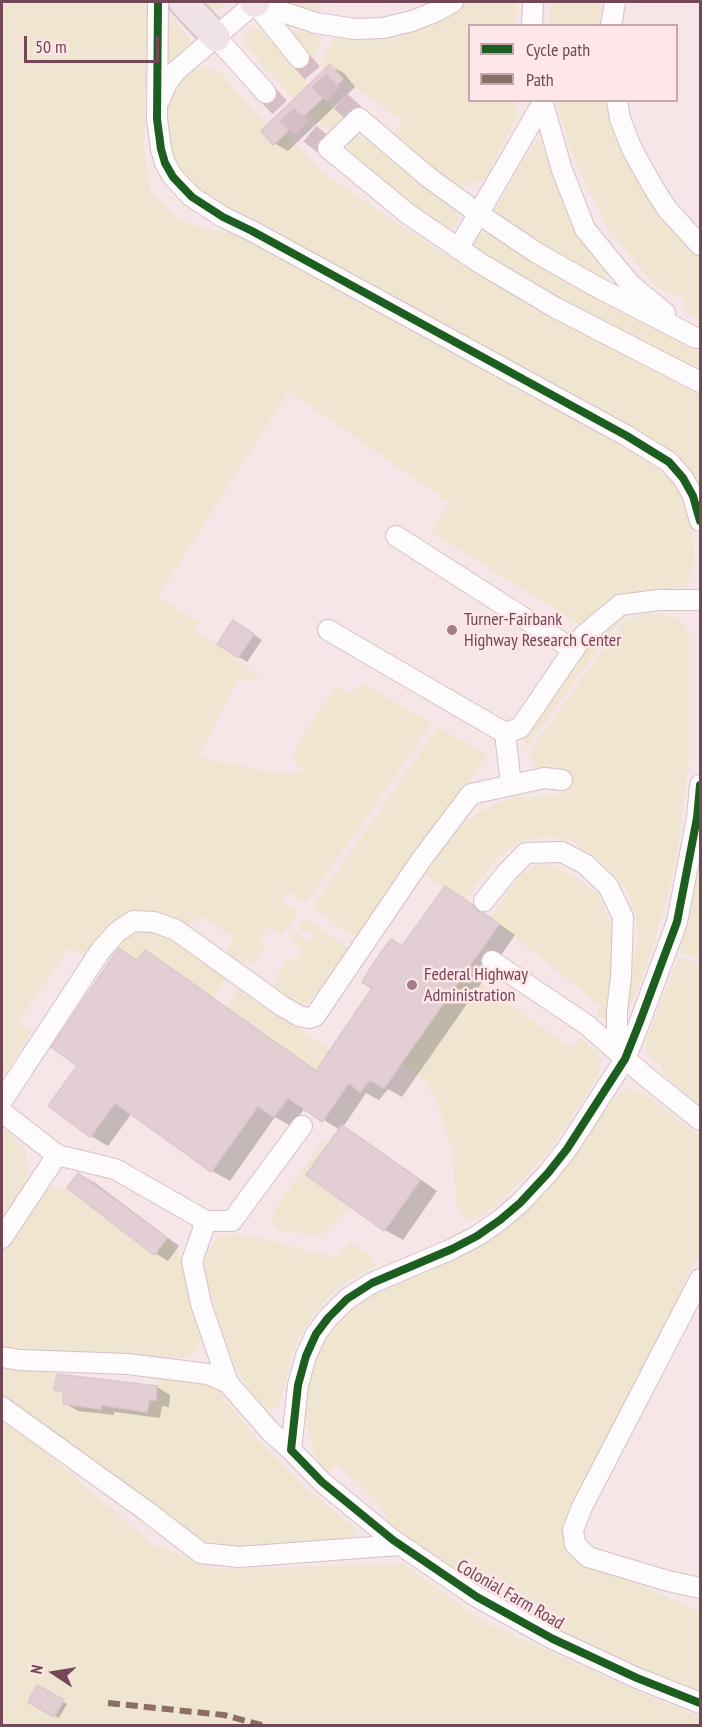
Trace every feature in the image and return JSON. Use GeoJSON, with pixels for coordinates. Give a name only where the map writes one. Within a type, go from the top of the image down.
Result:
{"type":"FeatureCollection","features":[{"type":"Feature","properties":{"kind":"highway"},"geometry":{"type":"LineString","coordinates":[[183,2],[216,37]]}},
{"type":"Feature","properties":{"kind":"street"},"geometry":{"type":"LineString","coordinates":[[158,2],[157,106],[161,149],[165,163],[173,177],[192,197],[223,217],[627,436],[669,462],[683,478],[693,496],[700,521]]}},
{"type":"Feature","properties":{"kind":"street"},"geometry":{"type":"LineString","coordinates":[[157,106],[167,83],[176,71],[255,2]]}},
{"type":"Feature","properties":{"kind":"street"},"geometry":{"type":"LineString","coordinates":[[255,2],[316,23],[355,29],[383,27],[412,21],[453,2]]}},
{"type":"Feature","properties":{"kind":"street"},"geometry":{"type":"LineString","coordinates":[[255,2],[299,58]]}},
{"type":"Feature","properties":{"kind":"street"},"geometry":{"type":"LineString","coordinates":[[532,24],[533,2]]}},
{"type":"Feature","properties":{"kind":"street"},"geometry":{"type":"LineString","coordinates":[[611,24],[615,2]]}},
{"type":"Feature","properties":{"kind":"street"},"geometry":{"type":"LineString","coordinates":[[216,37],[266,93]]}},
{"type":"Feature","properties":{"kind":"street"},"geometry":{"type":"LineString","coordinates":[[458,249],[542,102]]}},
{"type":"Feature","properties":{"kind":"street"},"geometry":{"type":"LineString","coordinates":[[542,102],[562,170],[585,229],[630,284],[698,339]]}},
{"type":"Feature","properties":{"kind":"street"},"geometry":{"type":"LineString","coordinates":[[617,102],[620,119],[632,149],[653,187],[667,209],[700,245]]}},
{"type":"Feature","properties":{"kind":"street"},"geometry":{"type":"LineString","coordinates":[[698,339],[537,253],[428,177],[359,118],[328,148],[408,214],[458,249],[556,308],[700,382]]}},
{"type":"Feature","properties":{"kind":"street"},"geometry":{"type":"LineString","coordinates":[[396,536],[574,650]]}},
{"type":"Feature","properties":{"kind":"street"},"geometry":{"type":"LineString","coordinates":[[328,630],[505,733],[520,728],[583,636],[620,605],[658,600],[700,600]]}},
{"type":"Feature","properties":{"kind":"street"},"geometry":{"type":"LineString","coordinates":[[505,733],[511,785]]}},
{"type":"Feature","properties":{"kind":"street"},"geometry":{"type":"LineString","coordinates":[[2,1101],[101,950],[117,932],[133,921],[154,922],[176,930],[299,1016],[309,1018],[315,1016],[421,860],[471,794],[544,778],[562,780]]}},
{"type":"Feature","properties":{"kind":"street"},"geometry":{"type":"LineString","coordinates":[[291,1450],[298,1385],[306,1356],[316,1334],[328,1318],[347,1299],[363,1288],[460,1245],[500,1220],[520,1203],[567,1149],[625,1059],[677,922],[697,818],[700,785]]}},
{"type":"Feature","properties":{"kind":"street"},"geometry":{"type":"LineString","coordinates":[[484,901],[526,853],[562,852],[585,864],[608,886],[623,917],[617,1030],[625,1059]]}},
{"type":"Feature","properties":{"kind":"street"},"geometry":{"type":"LineString","coordinates":[[492,961],[587,1025],[700,1120]]}},
{"type":"Feature","properties":{"kind":"street"},"geometry":{"type":"LineString","coordinates":[[2,1112],[57,1155],[116,1168],[206,1221],[232,1221],[302,1126]]}},
{"type":"Feature","properties":{"kind":"street"},"geometry":{"type":"LineString","coordinates":[[2,1238],[57,1155]]}},
{"type":"Feature","properties":{"kind":"street"},"geometry":{"type":"LineString","coordinates":[[206,1221],[192,1261],[201,1304],[228,1383]]}},
{"type":"Feature","properties":{"kind":"street"},"geometry":{"type":"LineString","coordinates":[[700,1279],[582,1507],[573,1530],[575,1544],[588,1557],[700,1588]]}},
{"type":"Feature","properties":{"kind":"street"},"geometry":{"type":"LineString","coordinates":[[2,1357],[20,1360],[128,1364],[194,1371],[208,1374],[228,1383]]}},
{"type":"Feature","properties":{"kind":"street","name":"Colonial Farm Road"},"geometry":{"type":"LineString","coordinates":[[228,1383],[270,1431],[322,1482],[400,1545],[477,1597],[553,1639],[637,1678],[700,1703]]}},
{"type":"Feature","properties":{"kind":"street"},"geometry":{"type":"LineString","coordinates":[[2,1407],[201,1553],[239,1557],[400,1545]]}},
{"type":"Feature","properties":{"kind":"shaded area"},"geometry":{"type":"Polygon","coordinates":[[[2,2],[146,2],[148,15],[144,147],[150,190],[166,207],[180,219],[200,228],[222,231],[245,238],[331,286],[415,328],[618,443],[669,476],[681,490],[691,520],[695,565],[692,565],[692,575],[689,581],[681,588],[663,589],[663,593],[615,597],[596,609],[581,626],[430,531],[450,503],[289,391],[158,596],[199,623],[193,631],[238,658],[261,680],[237,681],[198,757],[276,773],[303,772],[292,758],[304,734],[336,686],[345,691],[353,691],[363,684],[432,723],[306,903],[287,891],[281,901],[298,913],[282,934],[269,926],[259,940],[265,944],[253,964],[246,959],[241,966],[228,956],[227,948],[234,938],[200,915],[190,926],[184,926],[169,916],[154,912],[136,912],[122,917],[110,924],[87,956],[69,948],[17,1023],[31,1032],[2,1079],[2,2]]]}},
{"type":"Feature","properties":{"kind":"shaded area"},"geometry":{"type":"Polygon","coordinates":[[[195,2],[225,2],[217,11],[207,12],[195,2]]]}},
{"type":"Feature","properties":{"kind":"shaded area"},"geometry":{"type":"Polygon","coordinates":[[[288,2],[321,2],[319,14],[288,2]]]}},
{"type":"Feature","properties":{"kind":"shaded area"},"geometry":{"type":"Polygon","coordinates":[[[468,2],[515,2],[515,24],[468,24],[468,102],[517,102],[516,118],[485,179],[464,187],[441,175],[392,134],[403,121],[343,79],[330,64],[325,69],[320,65],[334,37],[369,36],[414,30],[445,19],[468,2]]]}},
{"type":"Feature","properties":{"kind":"shaded area"},"geometry":{"type":"Polygon","coordinates":[[[551,2],[602,2],[599,24],[549,24],[551,2]]]}},
{"type":"Feature","properties":{"kind":"shaded area"},"geometry":{"type":"Polygon","coordinates":[[[165,13],[170,13],[192,42],[163,67],[165,13]]]}},
{"type":"Feature","properties":{"kind":"shaded area"},"geometry":{"type":"Polygon","coordinates":[[[255,29],[261,30],[309,84],[294,99],[245,46],[244,34],[255,29]]]}},
{"type":"Feature","properties":{"kind":"shaded area"},"geometry":{"type":"Polygon","coordinates":[[[296,30],[322,38],[314,59],[293,38],[292,34],[296,30]]]}},
{"type":"Feature","properties":{"kind":"shaded area"},"geometry":{"type":"Polygon","coordinates":[[[207,67],[219,72],[268,124],[261,131],[273,144],[285,134],[323,173],[433,247],[546,315],[700,395],[700,491],[670,454],[649,438],[260,228],[188,182],[168,153],[163,125],[167,96],[177,80],[189,70],[207,67]]]}},
{"type":"Feature","properties":{"kind":"shaded area"},"geometry":{"type":"Polygon","coordinates":[[[324,97],[341,116],[342,122],[338,128],[332,130],[324,127],[308,112],[324,97]]]}},
{"type":"Feature","properties":{"kind":"shaded area"},"geometry":{"type":"Polygon","coordinates":[[[556,102],[607,102],[615,133],[641,188],[666,223],[700,256],[700,322],[687,312],[682,297],[665,293],[616,238],[602,217],[576,164],[556,102]]]}},
{"type":"Feature","properties":{"kind":"shaded area"},"geometry":{"type":"Polygon","coordinates":[[[359,136],[368,140],[454,210],[459,218],[456,227],[443,228],[427,217],[350,153],[348,141],[359,136]]]}},
{"type":"Feature","properties":{"kind":"shaded area"},"geometry":{"type":"Polygon","coordinates":[[[537,141],[541,141],[582,236],[607,270],[607,274],[602,278],[584,270],[493,213],[537,141]]]}},
{"type":"Feature","properties":{"kind":"shaded area"},"geometry":{"type":"Polygon","coordinates":[[[480,234],[490,234],[611,307],[700,353],[700,372],[617,330],[474,252],[472,245],[480,234]]]}},
{"type":"Feature","properties":{"kind":"shaded area"},"geometry":{"type":"Polygon","coordinates":[[[662,608],[662,610],[646,610],[624,617],[526,749],[525,738],[595,634],[622,614],[645,609],[662,608]]]}},
{"type":"Feature","properties":{"kind":"shaded area"},"geometry":{"type":"Polygon","coordinates":[[[652,613],[675,617],[684,624],[689,632],[689,759],[677,855],[666,905],[642,979],[626,1016],[628,979],[639,939],[635,913],[626,888],[603,863],[574,842],[549,837],[525,840],[499,856],[465,899],[445,886],[444,888],[425,874],[447,839],[478,813],[509,798],[562,795],[565,774],[545,772],[535,765],[528,753],[623,622],[629,618],[652,613]]]}},
{"type":"Feature","properties":{"kind":"shaded area"},"geometry":{"type":"Polygon","coordinates":[[[438,727],[487,756],[357,939],[312,907],[438,727]]]}},
{"type":"Feature","properties":{"kind":"shaded area"},"geometry":{"type":"Polygon","coordinates":[[[700,852],[700,959],[680,952],[681,949],[678,948],[700,852]]]}},
{"type":"Feature","properties":{"kind":"shaded area"},"geometry":{"type":"Polygon","coordinates":[[[535,865],[551,865],[570,873],[599,895],[612,929],[613,984],[606,1021],[596,1014],[601,1006],[490,917],[520,875],[535,865]]]}},
{"type":"Feature","properties":{"kind":"shaded area"},"geometry":{"type":"Polygon","coordinates":[[[305,918],[349,949],[332,969],[314,998],[304,1004],[299,1004],[273,988],[277,982],[275,979],[288,958],[294,963],[303,949],[290,939],[296,930],[301,934],[300,937],[309,943],[315,935],[306,928],[303,930],[298,927],[305,918]]]}},
{"type":"Feature","properties":{"kind":"shaded area"},"geometry":{"type":"Polygon","coordinates":[[[147,929],[170,937],[227,978],[213,998],[146,950],[137,961],[119,948],[106,968],[101,965],[118,941],[134,931],[147,929]]]}},
{"type":"Feature","properties":{"kind":"shaded area"},"geometry":{"type":"Polygon","coordinates":[[[679,957],[700,964],[700,1106],[660,1070],[662,1067],[649,1055],[646,1046],[646,1040],[679,957]]]}},
{"type":"Feature","properties":{"kind":"shaded area"},"geometry":{"type":"Polygon","coordinates":[[[465,973],[571,1048],[580,1038],[594,1049],[601,1061],[597,1077],[540,1162],[502,1200],[481,1216],[469,1221],[464,1218],[457,1204],[451,1146],[437,1102],[427,1084],[402,1062],[465,973]]]}},
{"type":"Feature","properties":{"kind":"shaded area"},"geometry":{"type":"Polygon","coordinates":[[[241,987],[335,1054],[321,1075],[227,1006],[241,987]]]}},
{"type":"Feature","properties":{"kind":"shaded area"},"geometry":{"type":"Polygon","coordinates":[[[627,1089],[641,1094],[643,1092],[700,1136],[700,1253],[682,1287],[684,1289],[590,1471],[569,1518],[581,1559],[700,1612],[700,1693],[603,1656],[505,1607],[390,1530],[386,1515],[371,1495],[337,1464],[328,1473],[316,1459],[305,1423],[308,1387],[316,1355],[331,1327],[353,1305],[452,1259],[609,1100],[612,1101],[619,1093],[627,1089]]]}},
{"type":"Feature","properties":{"kind":"shaded area"},"geometry":{"type":"Polygon","coordinates":[[[2,1128],[26,1151],[28,1180],[2,1220],[2,1128]]]}},
{"type":"Feature","properties":{"kind":"shaded area"},"geometry":{"type":"Polygon","coordinates":[[[323,1141],[329,1143],[306,1175],[350,1207],[322,1235],[280,1231],[273,1225],[272,1216],[323,1141]]]}},
{"type":"Feature","properties":{"kind":"shaded area"},"geometry":{"type":"Polygon","coordinates":[[[54,1186],[67,1188],[154,1254],[167,1238],[181,1259],[193,1302],[202,1340],[195,1352],[187,1358],[2,1351],[2,1250],[43,1192],[54,1186]]]}},
{"type":"Feature","properties":{"kind":"shaded area"},"geometry":{"type":"Polygon","coordinates":[[[228,1234],[250,1235],[338,1257],[350,1243],[367,1253],[376,1265],[345,1282],[325,1300],[305,1327],[291,1358],[281,1402],[279,1406],[271,1410],[264,1408],[243,1381],[224,1342],[206,1281],[204,1269],[207,1253],[214,1241],[228,1234]]]}},
{"type":"Feature","properties":{"kind":"shaded area"},"geometry":{"type":"Polygon","coordinates":[[[2,1368],[57,1374],[55,1390],[64,1392],[63,1404],[100,1409],[102,1395],[156,1400],[157,1386],[162,1376],[202,1382],[213,1386],[258,1440],[311,1493],[359,1531],[349,1539],[338,1538],[267,1549],[207,1542],[172,1520],[2,1399],[2,1368]]]}},
{"type":"Feature","properties":{"kind":"shaded area"},"geometry":{"type":"Polygon","coordinates":[[[2,1419],[17,1427],[153,1545],[218,1569],[404,1564],[483,1622],[644,1694],[700,1716],[700,1725],[2,1725],[2,1419]]]}},
{"type":"Feature","properties":{"kind":"building"},"geometry":{"type":"Polygon","coordinates":[[[330,64],[343,79],[273,145],[261,131],[330,64]]]}},
{"type":"Feature","properties":{"kind":"building"},"geometry":{"type":"Polygon","coordinates":[[[233,620],[254,634],[238,658],[217,644],[233,620]]]}},
{"type":"Feature","properties":{"kind":"building"},"geometry":{"type":"Polygon","coordinates":[[[445,886],[473,905],[477,911],[484,913],[499,924],[384,1088],[370,1080],[360,1092],[349,1083],[322,1122],[288,1098],[273,1117],[258,1106],[211,1172],[115,1103],[90,1137],[48,1106],[77,1066],[51,1047],[119,948],[137,961],[145,950],[316,1071],[372,988],[362,982],[375,961],[391,939],[402,946],[445,886]]]}},
{"type":"Feature","properties":{"kind":"building"},"geometry":{"type":"Polygon","coordinates":[[[342,1125],[420,1180],[384,1231],[306,1175],[342,1125]]]}},
{"type":"Feature","properties":{"kind":"building"},"geometry":{"type":"Polygon","coordinates":[[[78,1173],[167,1238],[154,1255],[67,1188],[78,1173]]]}},
{"type":"Feature","properties":{"kind":"building"},"geometry":{"type":"Polygon","coordinates":[[[57,1374],[157,1386],[156,1400],[149,1400],[147,1412],[101,1405],[101,1409],[63,1404],[64,1392],[54,1390],[57,1374]]]}},
{"type":"Feature","properties":{"kind":"building"},"geometry":{"type":"Polygon","coordinates":[[[37,1685],[64,1700],[54,1717],[28,1702],[37,1685]]]}},
{"type":"Feature","properties":{"kind":"tunnel"},"geometry":{"type":"LineString","coordinates":[[299,58],[323,85],[359,118]]}},
{"type":"Feature","properties":{"kind":"tunnel"},"geometry":{"type":"LineString","coordinates":[[266,93],[289,117],[328,148]]}},
{"type":"Feature","properties":{"kind":"marked path"},"geometry":{"type":"LineString","coordinates":[[108,1703],[224,1715],[265,1726]]}},
{"type":"Feature","properties":{"kind":"cycle path"},"geometry":{"type":"LineString","coordinates":[[158,2],[157,119],[161,149],[165,163],[173,177],[192,197],[223,217],[627,436],[669,462],[683,478],[693,496],[700,521]]}},
{"type":"Feature","properties":{"kind":"cycle path"},"geometry":{"type":"LineString","coordinates":[[700,785],[697,818],[677,922],[625,1059],[567,1149],[520,1203],[477,1236],[372,1283],[347,1299],[328,1318],[316,1334],[306,1356],[298,1385],[291,1450],[322,1482],[393,1540],[477,1597],[553,1639],[637,1678],[700,1703]]}},
{"type":"Feature","properties":{"kind":"place","name":"Turner-Fairbank Highway Research Center"},"geometry":{"type":"Point","coordinates":[452,630]}},
{"type":"Feature","properties":{"kind":"place","name":"Federal Highway Administration"},"geometry":{"type":"Point","coordinates":[412,985]}}]}
